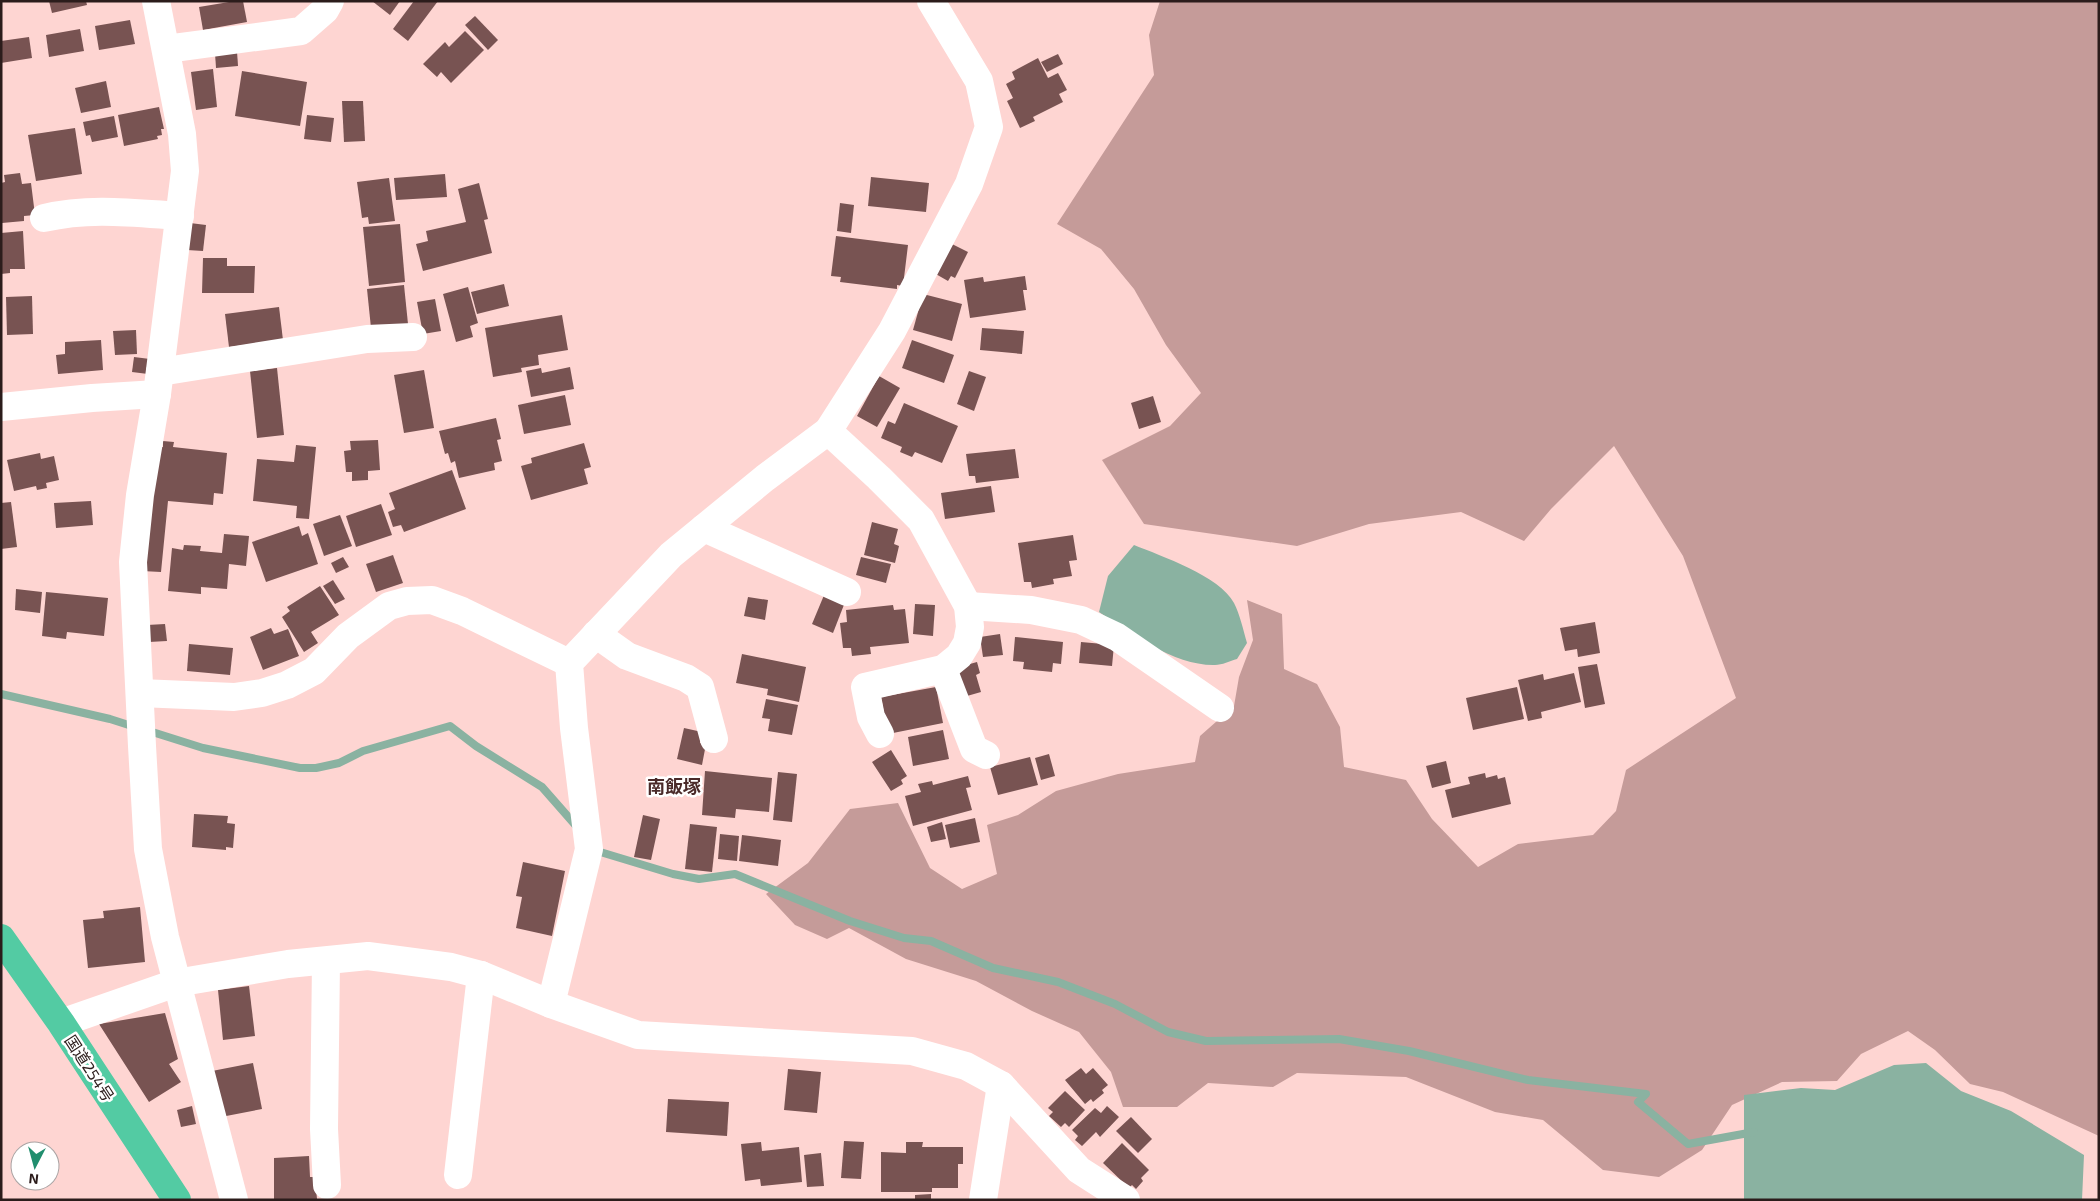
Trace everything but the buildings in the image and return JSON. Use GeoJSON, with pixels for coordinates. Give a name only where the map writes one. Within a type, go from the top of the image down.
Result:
{"type":"FeatureCollection","features":[{"type":"Feature","properties":{"kind":"highway","name":"国道254号"},"geometry":{"type":"LineString","coordinates":[[1,938],[61,1023],[178,1200]]}},
{"type":"Feature","properties":{"kind":"street"},"geometry":{"type":"LineString","coordinates":[[156,1],[182,134],[185,171],[158,383],[140,495],[133,562],[148,849],[176,983],[234,1200]]}},
{"type":"Feature","properties":{"kind":"street"},"geometry":{"type":"LineString","coordinates":[[166,49],[300,31],[325,10],[330,1]]}},
{"type":"Feature","properties":{"kind":"street"},"geometry":{"type":"LineString","coordinates":[[551,1004],[589,849],[574,728],[569,663],[671,555],[765,478],[828,431],[892,331],[969,184],[988,127],[979,81],[931,1]]}},
{"type":"Feature","properties":{"kind":"street"},"geometry":{"type":"LineString","coordinates":[[44,218],[66,212],[180,216]]}},
{"type":"Feature","properties":{"kind":"street"},"geometry":{"type":"LineString","coordinates":[[1,407],[92,398],[367,340],[414,337]]}},
{"type":"Feature","properties":{"kind":"street"},"geometry":{"type":"LineString","coordinates":[[828,431],[921,520],[968,606],[970,627],[967,643],[959,656],[943,669],[865,686],[871,716],[880,734]]}},
{"type":"Feature","properties":{"kind":"street"},"geometry":{"type":"LineString","coordinates":[[704,528],[847,592]]}},
{"type":"Feature","properties":{"kind":"street"},"geometry":{"type":"LineString","coordinates":[[140,693],[234,697],[270,690],[314,671],[348,636],[389,606],[407,601],[432,600],[462,611],[569,663]]}},
{"type":"Feature","properties":{"kind":"street"},"geometry":{"type":"LineString","coordinates":[[968,606],[1030,610],[1081,620],[1117,637],[1220,708]]}},
{"type":"Feature","properties":{"kind":"street"},"geometry":{"type":"LineString","coordinates":[[596,634],[627,656],[686,678],[700,687],[714,739]]}},
{"type":"Feature","properties":{"kind":"street"},"geometry":{"type":"LineString","coordinates":[[943,669],[974,749],[986,755]]}},
{"type":"Feature","properties":{"kind":"street"},"geometry":{"type":"LineString","coordinates":[[61,1023],[176,983],[288,964],[368,956],[450,967],[481,975],[551,1004],[638,1035],[912,1051],[966,1066],[1002,1085],[1079,1170],[1126,1200]]}},
{"type":"Feature","properties":{"kind":"street"},"geometry":{"type":"LineString","coordinates":[[326,960],[324,1129],[327,1185]]}},
{"type":"Feature","properties":{"kind":"street"},"geometry":{"type":"LineString","coordinates":[[458,1175],[481,975]]}},
{"type":"Feature","properties":{"kind":"street"},"geometry":{"type":"LineString","coordinates":[[983,1200],[1002,1085]]}},
{"type":"Feature","properties":{"kind":"shaded area"},"geometry":{"type":"Polygon","coordinates":[[[1160,1],[2099,1],[2099,1136],[2003,1092],[1970,1084],[1935,1050],[1908,1031],[1861,1054],[1837,1081],[1782,1082],[1732,1105],[1702,1150],[1659,1177],[1603,1170],[1543,1120],[1495,1112],[1406,1077],[1297,1073],[1273,1087],[1208,1083],[1177,1107],[1123,1107],[1111,1072],[1079,1032],[1032,1011],[976,981],[906,959],[849,928],[827,939],[795,925],[766,894],[808,863],[850,809],[898,803],[930,868],[962,889],[997,874],[987,825],[1018,815],[1056,791],[1118,774],[1195,762],[1200,736],[1234,706],[1239,677],[1253,640],[1247,600],[1282,614],[1284,669],[1317,684],[1340,727],[1344,767],[1406,780],[1432,819],[1478,867],[1518,844],[1593,835],[1616,811],[1626,770],[1736,698],[1683,556],[1614,446],[1551,509],[1524,541],[1461,512],[1369,524],[1297,546],[1144,524],[1102,460],[1170,426],[1201,393],[1166,345],[1134,289],[1101,249],[1057,224],[1154,75],[1149,35],[1160,1]]]}},
{"type":"Feature","properties":{"kind":"shaded area"},"geometry":{"type":"Polygon","coordinates":[[[1134,545],[1189,568],[1227,593],[1236,608],[1247,643],[1237,659],[1215,665],[1184,660],[1154,647],[1099,612],[1108,576],[1134,545]]]}},
{"type":"Feature","properties":{"kind":"shaded area"},"geometry":{"type":"Polygon","coordinates":[[[1926,1063],[1961,1091],[2011,1111],[2084,1155],[2082,1200],[1744,1200],[1744,1095],[1801,1088],[1835,1090],[1894,1065],[1926,1063]]]}},
{"type":"Feature","properties":{"kind":"waterway"},"geometry":{"type":"LineString","coordinates":[[1,694],[110,719],[135,727]]}},
{"type":"Feature","properties":{"kind":"waterway"},"geometry":{"type":"LineString","coordinates":[[146,730],[203,748],[300,768],[316,768],[339,763],[363,751],[450,726],[476,746],[542,787],[578,828]]}},
{"type":"Feature","properties":{"kind":"waterway"},"geometry":{"type":"LineString","coordinates":[[595,848],[597,851],[673,874],[699,879],[735,874],[850,921],[904,938],[931,941],[993,968],[1058,982],[1115,1004],[1168,1032],[1206,1041],[1339,1039],[1409,1051],[1528,1080],[1646,1094],[1638,1102],[1688,1144],[1754,1132]]}},
{"type":"Feature","properties":{"kind":"district","name":"南飯塚"},"geometry":{"type":"Point","coordinates":[674,786]}}]}
